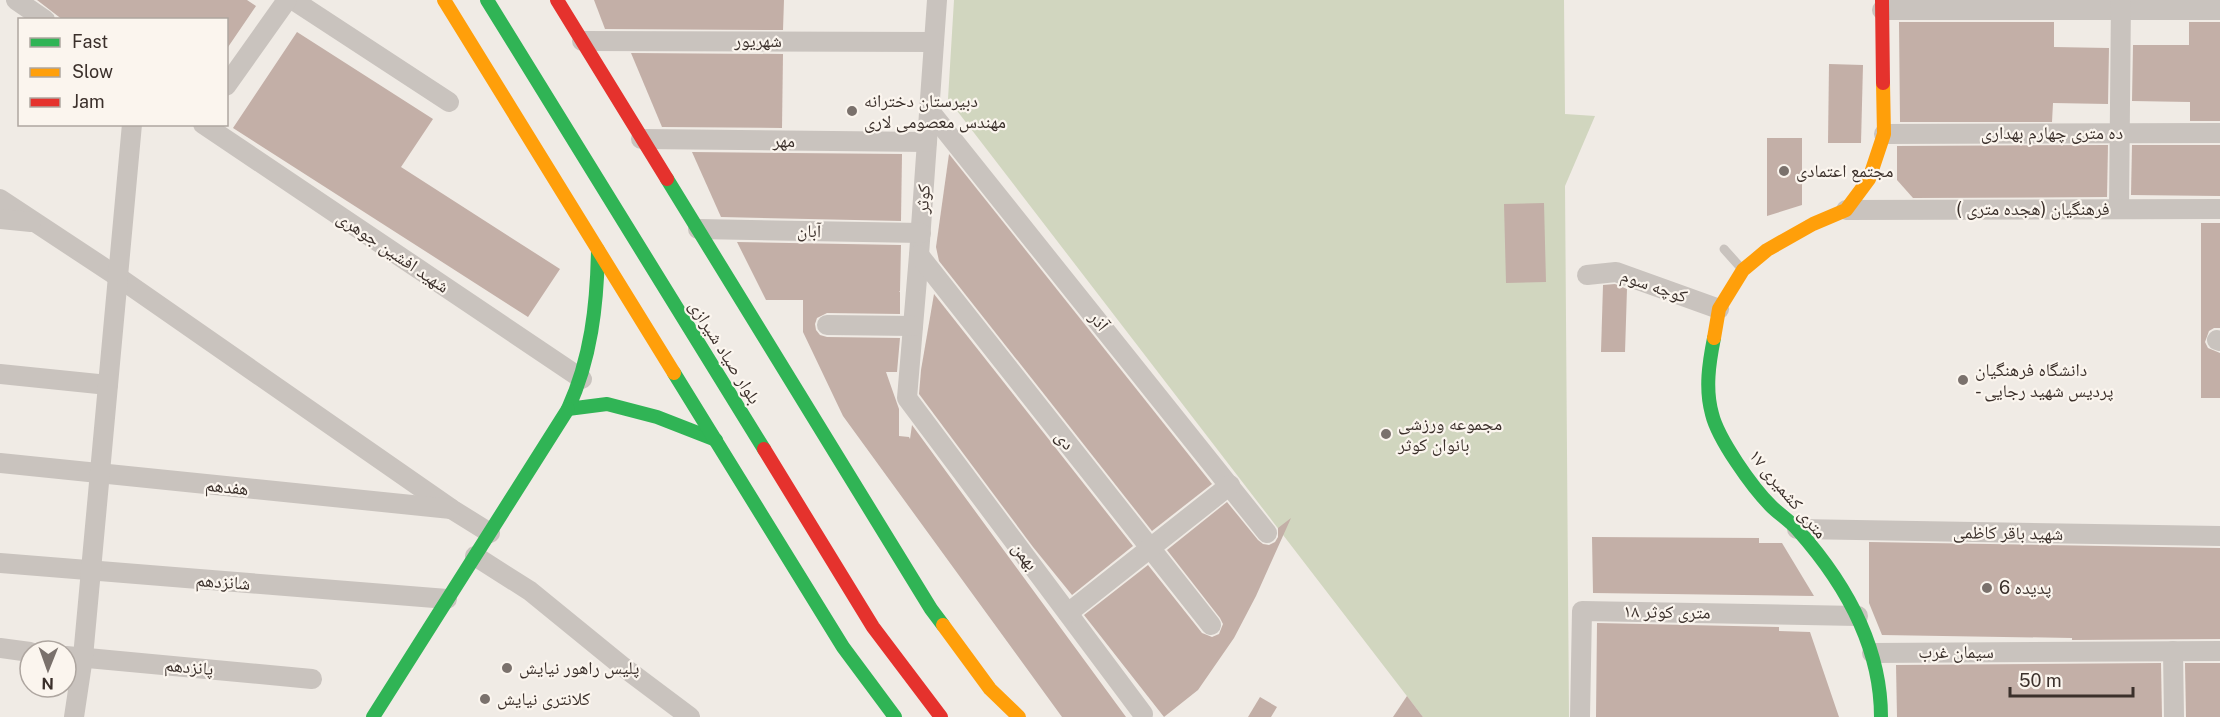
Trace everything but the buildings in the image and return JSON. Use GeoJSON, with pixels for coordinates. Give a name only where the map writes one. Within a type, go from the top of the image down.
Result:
{"type":"FeatureCollection","features":[{"type":"Feature","properties":{"kind":"street"},"geometry":{"type":"LineString","coordinates":[[16,0],[42,18]]}},
{"type":"Feature","properties":{"kind":"street"},"geometry":{"type":"LineString","coordinates":[[228,83],[287,0]]}},
{"type":"Feature","properties":{"kind":"street"},"geometry":{"type":"LineString","coordinates":[[293,0],[449,102]]}},
{"type":"Feature","properties":{"kind":"street"},"geometry":{"type":"LineString","coordinates":[[444,0],[843,647],[895,717]]}},
{"type":"Feature","properties":{"kind":"street","name":"بلوار صیاد شیرازی"},"geometry":{"type":"LineString","coordinates":[[487,0],[873,627],[941,717]]}},
{"type":"Feature","properties":{"kind":"street"},"geometry":{"type":"LineString","coordinates":[[557,0],[931,609],[990,689],[1019,717]]}},
{"type":"Feature","properties":{"kind":"street","name":"کوثر"},"geometry":{"type":"LineString","coordinates":[[907,398],[920,255],[937,0]]}},
{"type":"Feature","properties":{"kind":"street"},"geometry":{"type":"LineString","coordinates":[[1846,210],[1869,179],[1884,134],[1882,5],[2121,5],[2220,10]]}},
{"type":"Feature","properties":{"kind":"street"},"geometry":{"type":"LineString","coordinates":[[2119,209],[2121,5]]}},
{"type":"Feature","properties":{"kind":"street","name":"شهریور"},"geometry":{"type":"LineString","coordinates":[[582,41],[934,42]]}},
{"type":"Feature","properties":{"kind":"street","name":"آذر"},"geometry":{"type":"LineString","coordinates":[[930,110],[1267,533]]}},
{"type":"Feature","properties":{"kind":"street"},"geometry":{"type":"LineString","coordinates":[[78,641],[91,572],[132,126]]}},
{"type":"Feature","properties":{"kind":"street","name":"شهید افشین جوهری"},"geometry":{"type":"LineString","coordinates":[[207,126],[582,379]]}},
{"type":"Feature","properties":{"kind":"street","name":"ده متری چهارم بهداری"},"geometry":{"type":"LineString","coordinates":[[1884,134],[2220,133]]}},
{"type":"Feature","properties":{"kind":"street","name":"مهر"},"geometry":{"type":"LineString","coordinates":[[641,139],[927,142]]}},
{"type":"Feature","properties":{"kind":"street"},"geometry":{"type":"LineString","coordinates":[[0,199],[117,277],[453,510],[490,532]]}},
{"type":"Feature","properties":{"kind":"street","name":"فرهنگیان (هجده متری )"},"geometry":{"type":"LineString","coordinates":[[1846,210],[2220,209]]}},
{"type":"Feature","properties":{"kind":"street","name":"۱۷ متری کشمیری"},"geometry":{"type":"LineString","coordinates":[[1846,210],[1813,224],[1767,250],[1743,270],[1719,309],[1708,371],[1712,415],[1734,459],[1770,505],[1797,530],[1839,582],[1858,616],[1872,653],[1881,694],[1881,717]]}},
{"type":"Feature","properties":{"kind":"street"},"geometry":{"type":"LineString","coordinates":[[0,219],[34,222]]}},
{"type":"Feature","properties":{"kind":"street","name":"آبان"},"geometry":{"type":"LineString","coordinates":[[698,229],[921,233]]}},
{"type":"Feature","properties":{"kind":"street"},"geometry":{"type":"LineString","coordinates":[[373,717],[568,409],[582,379],[590,349],[597,304],[598,250]]}},
{"type":"Feature","properties":{"kind":"street","name":"دی"},"geometry":{"type":"LineString","coordinates":[[920,255],[1211,626]]}},
{"type":"Feature","properties":{"kind":"street","name":"کوچه سوم"},"geometry":{"type":"LineString","coordinates":[[1587,275],[1616,272],[1719,309]]}},
{"type":"Feature","properties":{"kind":"street"},"geometry":{"type":"LineString","coordinates":[[827,325],[913,326]]}},
{"type":"Feature","properties":{"kind":"street"},"geometry":{"type":"LineString","coordinates":[[0,374],[108,385]]}},
{"type":"Feature","properties":{"kind":"street","name":"بهمن"},"geometry":{"type":"LineString","coordinates":[[907,398],[1143,714]]}},
{"type":"Feature","properties":{"kind":"street"},"geometry":{"type":"LineString","coordinates":[[568,409],[607,404],[657,417],[716,440]]}},
{"type":"Feature","properties":{"kind":"street","name":"هفدهم"},"geometry":{"type":"LineString","coordinates":[[0,463],[453,510]]}},
{"type":"Feature","properties":{"kind":"street"},"geometry":{"type":"LineString","coordinates":[[1068,613],[1230,485]]}},
{"type":"Feature","properties":{"kind":"street","name":"شهید باقر کاظمی"},"geometry":{"type":"LineString","coordinates":[[1797,530],[2220,536]]}},
{"type":"Feature","properties":{"kind":"street"},"geometry":{"type":"LineString","coordinates":[[475,556],[530,591],[622,666],[690,717]]}},
{"type":"Feature","properties":{"kind":"street","name":"شانزدهم"},"geometry":{"type":"LineString","coordinates":[[0,563],[447,599]]}},
{"type":"Feature","properties":{"kind":"street","name":"۱۸ متری کوثر"},"geometry":{"type":"LineString","coordinates":[[1580,717],[1582,611],[1858,616]]}},
{"type":"Feature","properties":{"kind":"street"},"geometry":{"type":"LineString","coordinates":[[0,648],[18,650]]}},
{"type":"Feature","properties":{"kind":"street"},"geometry":{"type":"LineString","coordinates":[[2173,651],[2174,717]]}},
{"type":"Feature","properties":{"kind":"street","name":"سیمان غرب"},"geometry":{"type":"LineString","coordinates":[[1872,653],[2220,651]]}},
{"type":"Feature","properties":{"kind":"street","name":"پانزدهم"},"geometry":{"type":"LineString","coordinates":[[78,657],[312,679]]}},
{"type":"Feature","properties":{"kind":"street"},"geometry":{"type":"LineString","coordinates":[[74,699],[74,717]]}},
{"type":"Feature","properties":{"kind":"lane"},"geometry":{"type":"LineString","coordinates":[[1724,249],[1743,270]]}},
{"type":"Feature","properties":{"kind":"green space","name":"مجموعه ورزشی بانوان کوثر"},"geometry":{"type":"Polygon","coordinates":[[[954,0],[1564,0],[1565,114],[1595,116],[1565,186],[1569,717],[1423,717],[948,99],[954,0]]]}},
{"type":"Feature","properties":{"kind":"traffic: fast"},"geometry":{"type":"LineString","coordinates":[[487,0],[764,449]]}},
{"type":"Feature","properties":{"kind":"traffic: fast"},"geometry":{"type":"LineString","coordinates":[[667,179],[943,625]]}},
{"type":"Feature","properties":{"kind":"traffic: fast"},"geometry":{"type":"LineString","coordinates":[[598,250],[591,331],[582,371],[568,409],[607,404],[657,417],[716,440]]}},
{"type":"Feature","properties":{"kind":"traffic: fast"},"geometry":{"type":"LineString","coordinates":[[1714,338],[1708,386],[1715,424],[1728,449],[1755,487],[1815,550],[1845,593],[1857,616],[1875,665],[1881,717]]}},
{"type":"Feature","properties":{"kind":"traffic: fast"},"geometry":{"type":"LineString","coordinates":[[674,373],[843,647],[895,717]]}},
{"type":"Feature","properties":{"kind":"traffic: fast"},"geometry":{"type":"LineString","coordinates":[[373,717],[568,409]]}},
{"type":"Feature","properties":{"kind":"traffic: slow"},"geometry":{"type":"LineString","coordinates":[[444,0],[674,373]]}},
{"type":"Feature","properties":{"kind":"traffic: slow"},"geometry":{"type":"LineString","coordinates":[[1714,338],[1719,309],[1743,270],[1767,250],[1813,224],[1846,210],[1869,179],[1884,134],[1883,83]]}},
{"type":"Feature","properties":{"kind":"traffic: slow"},"geometry":{"type":"LineString","coordinates":[[943,625],[990,689],[1019,717]]}},
{"type":"Feature","properties":{"kind":"traffic: jam"},"geometry":{"type":"LineString","coordinates":[[557,0],[667,179]]}},
{"type":"Feature","properties":{"kind":"traffic: jam"},"geometry":{"type":"LineString","coordinates":[[1882,0],[1883,83]]}},
{"type":"Feature","properties":{"kind":"traffic: jam"},"geometry":{"type":"LineString","coordinates":[[764,449],[873,627],[941,717]]}},
{"type":"Feature","properties":{"kind":"place","name":"دبیرستان دخترانه مهندس معصومی لاری"},"geometry":{"type":"Point","coordinates":[852,111]}},
{"type":"Feature","properties":{"kind":"place","name":"مجتمع اعتمادی"},"geometry":{"type":"Point","coordinates":[1784,171]}},
{"type":"Feature","properties":{"kind":"place","name":"دانشگاه فرهنگیان - پردیس شهید رجایی"},"geometry":{"type":"Point","coordinates":[1963,380]}},
{"type":"Feature","properties":{"kind":"place","name":"مجموعه ورزشی بانوان کوثر"},"geometry":{"type":"Point","coordinates":[1386,434]}},
{"type":"Feature","properties":{"kind":"place","name":"پدیده 6"},"geometry":{"type":"Point","coordinates":[1987,588]}},
{"type":"Feature","properties":{"kind":"place","name":"پلیس راهور نیایش"},"geometry":{"type":"Point","coordinates":[507,668]}},
{"type":"Feature","properties":{"kind":"place","name":"کلانتری نیایش"},"geometry":{"type":"Point","coordinates":[485,699]}}]}
